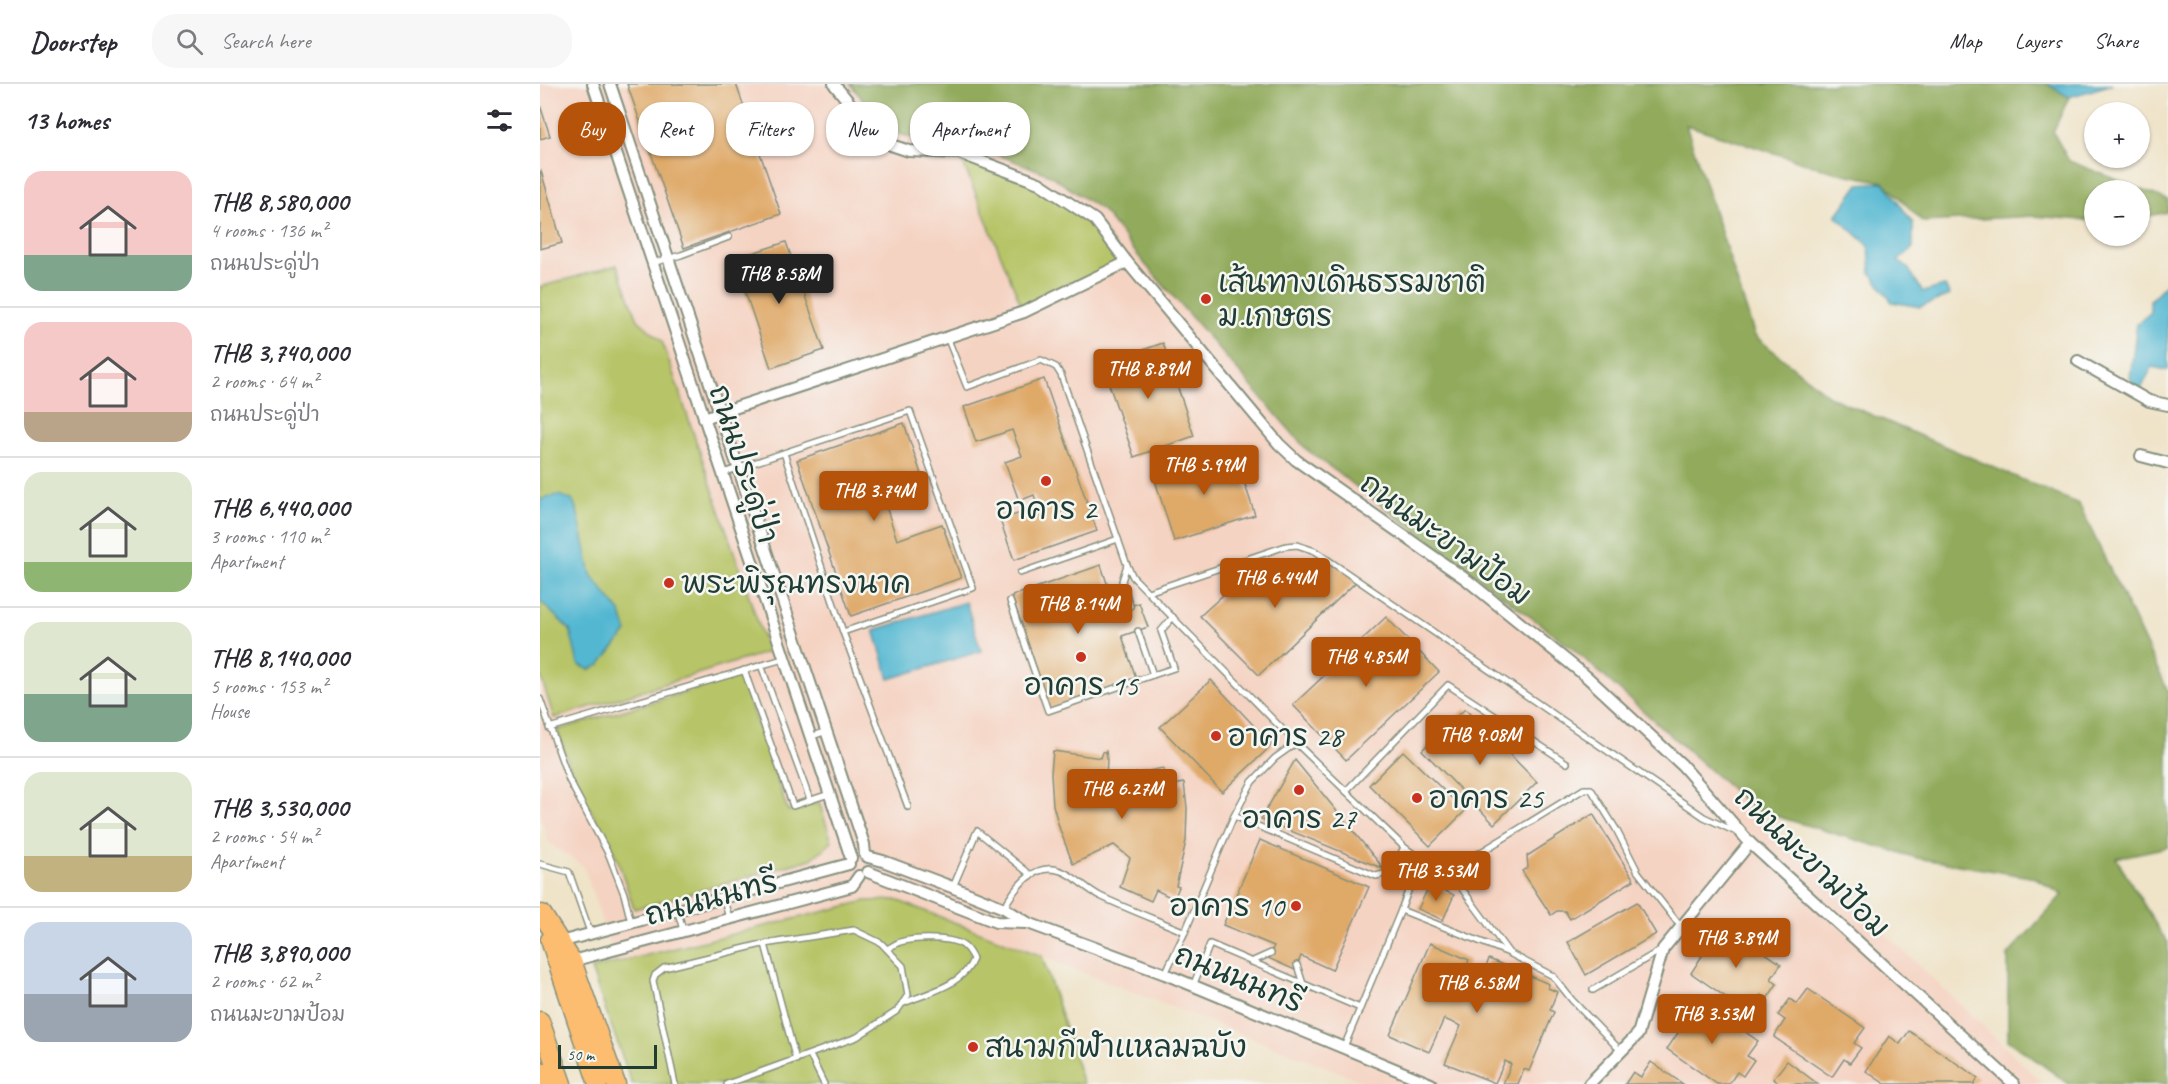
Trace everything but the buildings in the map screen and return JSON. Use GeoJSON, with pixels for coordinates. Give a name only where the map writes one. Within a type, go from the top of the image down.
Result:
{"type":"FeatureCollection","features":[{"type":"Feature","properties":{"kind":"highway"},"geometry":{"type":"LineString","coordinates":[[541,911],[572,961],[616,1084]]}},
{"type":"Feature","properties":{"kind":"highway"},"geometry":{"type":"LineString","coordinates":[[541,911],[598,1084]]}},
{"type":"Feature","properties":{"kind":"highway"},"geometry":{"type":"LineString","coordinates":[[540,1021],[562,1084]]}},
{"type":"Feature","properties":{"kind":"highway"},"geometry":{"type":"LineString","coordinates":[[540,1071],[544,1084]]}},
{"type":"Feature","properties":{"kind":"street","name":"ถนนประดู่ป่า"},"geometry":{"type":"LineString","coordinates":[[593,84],[850,861]]}},
{"type":"Feature","properties":{"kind":"street","name":"ถนนประดู่ป่า"},"geometry":{"type":"LineString","coordinates":[[610,84],[718,413],[827,731],[866,856]]}},
{"type":"Feature","properties":{"kind":"street","name":"ถนนมะขามป้อม"},"geometry":{"type":"LineString","coordinates":[[834,84],[864,122],[891,145],[909,151],[959,153],[1039,183],[1095,220],[1127,262],[1288,452],[1467,580],[1587,677],[1682,765],[1747,839],[2014,1084]]}},
{"type":"Feature","properties":{"kind":"street"},"geometry":{"type":"LineString","coordinates":[[704,418],[1023,312],[1127,262]]}},
{"type":"Feature","properties":{"kind":"street"},"geometry":{"type":"LineString","coordinates":[[2078,361],[2149,401],[2168,405]]}},
{"type":"Feature","properties":{"kind":"street"},"geometry":{"type":"LineString","coordinates":[[2141,456],[2168,463]]}},
{"type":"Feature","properties":{"kind":"street"},"geometry":{"type":"LineString","coordinates":[[1589,1084],[1638,1034],[1663,949],[1747,839]]}},
{"type":"Feature","properties":{"kind":"street"},"geometry":{"type":"LineString","coordinates":[[856,855],[866,856],[871,863],[864,874],[851,871],[850,861],[856,855]]}},
{"type":"Feature","properties":{"kind":"street","name":"ถนนนนทรี"},"geometry":{"type":"LineString","coordinates":[[866,856],[952,887],[1004,908],[1028,923],[1165,974],[1431,1084]]}},
{"type":"Feature","properties":{"kind":"street","name":"ถนนนนทรี"},"geometry":{"type":"LineString","coordinates":[[560,942],[724,900],[850,861]]}},
{"type":"Feature","properties":{"kind":"street","name":"ถนนนนทรี"},"geometry":{"type":"LineString","coordinates":[[572,961],[852,886],[864,874],[996,922],[1028,923]]}},
{"type":"Feature","properties":{"kind":"lane"},"geometry":{"type":"LineString","coordinates":[[652,263],[729,237]]}},
{"type":"Feature","properties":{"kind":"lane"},"geometry":{"type":"LineString","coordinates":[[947,337],[967,387],[1041,360],[1056,367],[1061,375],[1127,565],[1133,576],[1296,743],[1404,848],[1420,859],[1446,867],[1460,865],[1589,788],[1593,790],[1638,872],[1681,928]]}},
{"type":"Feature","properties":{"kind":"lane"},"geometry":{"type":"LineString","coordinates":[[722,473],[910,411],[973,588],[843,632]]}},
{"type":"Feature","properties":{"kind":"lane"},"geometry":{"type":"LineString","coordinates":[[783,453],[843,632],[908,807]]}},
{"type":"Feature","properties":{"kind":"lane"},"geometry":{"type":"LineString","coordinates":[[1020,573],[1118,539]]}},
{"type":"Feature","properties":{"kind":"lane"},"geometry":{"type":"LineString","coordinates":[[1148,592],[1286,546],[1297,545],[1316,551],[1704,817],[1747,839]]}},
{"type":"Feature","properties":{"kind":"lane"},"geometry":{"type":"LineString","coordinates":[[1127,565],[1122,581],[1130,606]]}},
{"type":"Feature","properties":{"kind":"lane"},"geometry":{"type":"LineString","coordinates":[[1010,601],[1048,711],[1174,668],[1161,631],[1173,617]]}},
{"type":"Feature","properties":{"kind":"lane"},"geometry":{"type":"LineString","coordinates":[[1138,631],[1153,675]]}},
{"type":"Feature","properties":{"kind":"lane"},"geometry":{"type":"LineString","coordinates":[[549,728],[783,659]]}},
{"type":"Feature","properties":{"kind":"lane"},"geometry":{"type":"LineString","coordinates":[[761,665],[810,800]]}},
{"type":"Feature","properties":{"kind":"lane"},"geometry":{"type":"LineString","coordinates":[[744,670],[793,806],[829,794]]}},
{"type":"Feature","properties":{"kind":"lane"},"geometry":{"type":"LineString","coordinates":[[1346,791],[1448,685],[1567,763]]}},
{"type":"Feature","properties":{"kind":"lane"},"geometry":{"type":"LineString","coordinates":[[540,699],[569,780],[609,855],[624,894],[632,924]]}},
{"type":"Feature","properties":{"kind":"lane"},"geometry":{"type":"LineString","coordinates":[[810,737],[827,731]]}},
{"type":"Feature","properties":{"kind":"lane"},"geometry":{"type":"LineString","coordinates":[[1165,974],[1234,816],[1252,783],[1275,758],[1296,743]]}},
{"type":"Feature","properties":{"kind":"lane"},"geometry":{"type":"LineString","coordinates":[[1234,816],[1376,876],[1392,872],[1404,848]]}},
{"type":"Feature","properties":{"kind":"lane"},"geometry":{"type":"LineString","coordinates":[[952,887],[977,831],[1031,875]]}},
{"type":"Feature","properties":{"kind":"lane"},"geometry":{"type":"LineString","coordinates":[[1344,1047],[1420,859]]}},
{"type":"Feature","properties":{"kind":"lane"},"geometry":{"type":"LineString","coordinates":[[540,864],[569,872],[591,935]]}},
{"type":"Feature","properties":{"kind":"lane"},"geometry":{"type":"LineString","coordinates":[[1446,867],[1509,953]]}},
{"type":"Feature","properties":{"kind":"lane"},"geometry":{"type":"LineString","coordinates":[[1004,908],[1016,888],[1031,875],[1048,870],[1060,871],[1099,895],[1185,932]]}},
{"type":"Feature","properties":{"kind":"lane"},"geometry":{"type":"LineString","coordinates":[[724,900],[729,918]]}},
{"type":"Feature","properties":{"kind":"lane"},"geometry":{"type":"LineString","coordinates":[[1401,910],[1509,953],[1553,976],[1572,1000],[1622,1052]]}},
{"type":"Feature","properties":{"kind":"lane"},"geometry":{"type":"LineString","coordinates":[[678,912],[683,930]]}},
{"type":"Feature","properties":{"kind":"lane"},"geometry":{"type":"LineString","coordinates":[[675,1084],[653,981],[655,975],[664,968],[765,944],[854,930],[881,943],[903,966],[908,995],[897,1011],[857,1037],[727,1084]]}},
{"type":"Feature","properties":{"kind":"lane"},"geometry":{"type":"LineString","coordinates":[[887,949],[898,943],[912,940],[954,941],[965,946],[973,959],[967,972],[959,979],[902,1003]]}},
{"type":"Feature","properties":{"kind":"lane"},"geometry":{"type":"LineString","coordinates":[[765,944],[796,1060]]}},
{"type":"Feature","properties":{"kind":"lane"},"geometry":{"type":"LineString","coordinates":[[1193,986],[1210,944],[1359,1008]]}},
{"type":"Feature","properties":{"kind":"lane"},"geometry":{"type":"LineString","coordinates":[[1593,990],[1663,949]]}},
{"type":"Feature","properties":{"kind":"lane"},"geometry":{"type":"LineString","coordinates":[[1251,962],[1271,953]]}},
{"type":"Feature","properties":{"kind":"lane"},"geometry":{"type":"LineString","coordinates":[[1297,965],[1303,984]]}},
{"type":"Feature","properties":{"kind":"lane"},"geometry":{"type":"LineString","coordinates":[[810,1055],[824,1084]]}},
{"type":"Feature","properties":{"kind":"shaded area"},"geometry":{"type":"Polygon","coordinates":[[[540,84],[850,84],[866,102],[826,102],[826,156],[898,156],[898,131],[910,137],[910,156],[1001,156],[1048,174],[1103,211],[1144,263],[1306,449],[1572,648],[1755,810],[2044,1084],[1370,1084],[896,900],[866,901],[616,964],[584,867],[549,843],[540,815],[540,84]]]}},
{"type":"Feature","properties":{"kind":"green space"},"geometry":{"type":"Polygon","coordinates":[[[850,84],[2047,84],[2069,97],[2053,132],[2069,161],[2117,180],[2084,180],[2084,220],[2034,216],[1923,222],[1884,182],[1834,172],[1686,125],[1755,336],[1830,397],[2079,504],[2168,691],[2168,847],[2116,858],[2168,942],[2168,1084],[2069,1084],[2008,1040],[2008,955],[2062,895],[2036,878],[1917,858],[1755,810],[1572,648],[1306,449],[1144,263],[1103,211],[1048,174],[1001,156],[1030,156],[1030,102],[910,102],[910,137],[898,133],[898,102],[865,102],[850,84]]]}},
{"type":"Feature","properties":{"kind":"green space"},"geometry":{"type":"Polygon","coordinates":[[[960,156],[967,156],[1039,183],[1095,220],[1127,262],[1024,312],[960,156]]]}},
{"type":"Feature","properties":{"kind":"green space"},"geometry":{"type":"Polygon","coordinates":[[[2150,193],[2168,200],[2168,212],[2150,216],[2150,193]]]}},
{"type":"Feature","properties":{"kind":"green space"},"geometry":{"type":"Polygon","coordinates":[[[617,265],[638,320],[662,341],[768,652],[554,718],[540,674],[540,287],[617,265]]]}},
{"type":"Feature","properties":{"kind":"green space"},"geometry":{"type":"Polygon","coordinates":[[[740,676],[788,811],[819,802],[832,842],[811,859],[634,909],[617,858],[576,783],[557,730],[740,676]]]}},
{"type":"Feature","properties":{"kind":"green space"},"geometry":{"type":"Polygon","coordinates":[[[896,900],[1042,956],[1083,1084],[632,1084],[591,969],[866,901],[896,900]]]}},
{"type":"Feature","properties":{"kind":"water"},"geometry":{"type":"Polygon","coordinates":[[[2047,84],[2113,84],[2069,97],[2047,84]]]}},
{"type":"Feature","properties":{"kind":"water"},"geometry":{"type":"Polygon","coordinates":[[[1884,182],[1913,223],[1913,248],[1898,261],[1908,268],[1923,292],[1945,286],[1950,295],[1920,307],[1892,302],[1871,273],[1869,246],[1836,216],[1859,184],[1884,182]]]}},
{"type":"Feature","properties":{"kind":"water"},"geometry":{"type":"Polygon","coordinates":[[[2168,282],[2168,370],[2152,367],[2138,395],[2130,378],[2137,324],[2150,313],[2150,300],[2168,282]]]}},
{"type":"Feature","properties":{"kind":"water"},"geometry":{"type":"Polygon","coordinates":[[[559,495],[572,500],[577,510],[591,575],[621,613],[627,632],[600,665],[589,670],[578,664],[570,630],[540,601],[540,501],[546,497],[559,495]]]}},
{"type":"Feature","properties":{"kind":"water"},"geometry":{"type":"Polygon","coordinates":[[[966,602],[981,651],[889,679],[874,630],[966,602]]]}},
{"type":"Feature","properties":{"kind":"place","name":"เส้นทางเดินธรรมชาติ ม.เกษตร"},"geometry":{"type":"Point","coordinates":[1206,299]}},
{"type":"Feature","properties":{"kind":"place","name":"อาคาร 2"},"geometry":{"type":"Point","coordinates":[1046,481]}},
{"type":"Feature","properties":{"kind":"place","name":"พระพิรุณทรงนาค"},"geometry":{"type":"Point","coordinates":[669,583]}},
{"type":"Feature","properties":{"kind":"place","name":"อาคาร 15"},"geometry":{"type":"Point","coordinates":[1081,657]}},
{"type":"Feature","properties":{"kind":"place","name":"อาคาร 28"},"geometry":{"type":"Point","coordinates":[1216,736]}},
{"type":"Feature","properties":{"kind":"place","name":"อาคาร 27"},"geometry":{"type":"Point","coordinates":[1299,790]}},
{"type":"Feature","properties":{"kind":"place","name":"อาคาร 25"},"geometry":{"type":"Point","coordinates":[1417,798]}},
{"type":"Feature","properties":{"kind":"place","name":"อาคาร 10"},"geometry":{"type":"Point","coordinates":[1296,906]}},
{"type":"Feature","properties":{"kind":"place","name":"สนามกีฬาแหลมฉบัง"},"geometry":{"type":"Point","coordinates":[973,1047]}}]}
